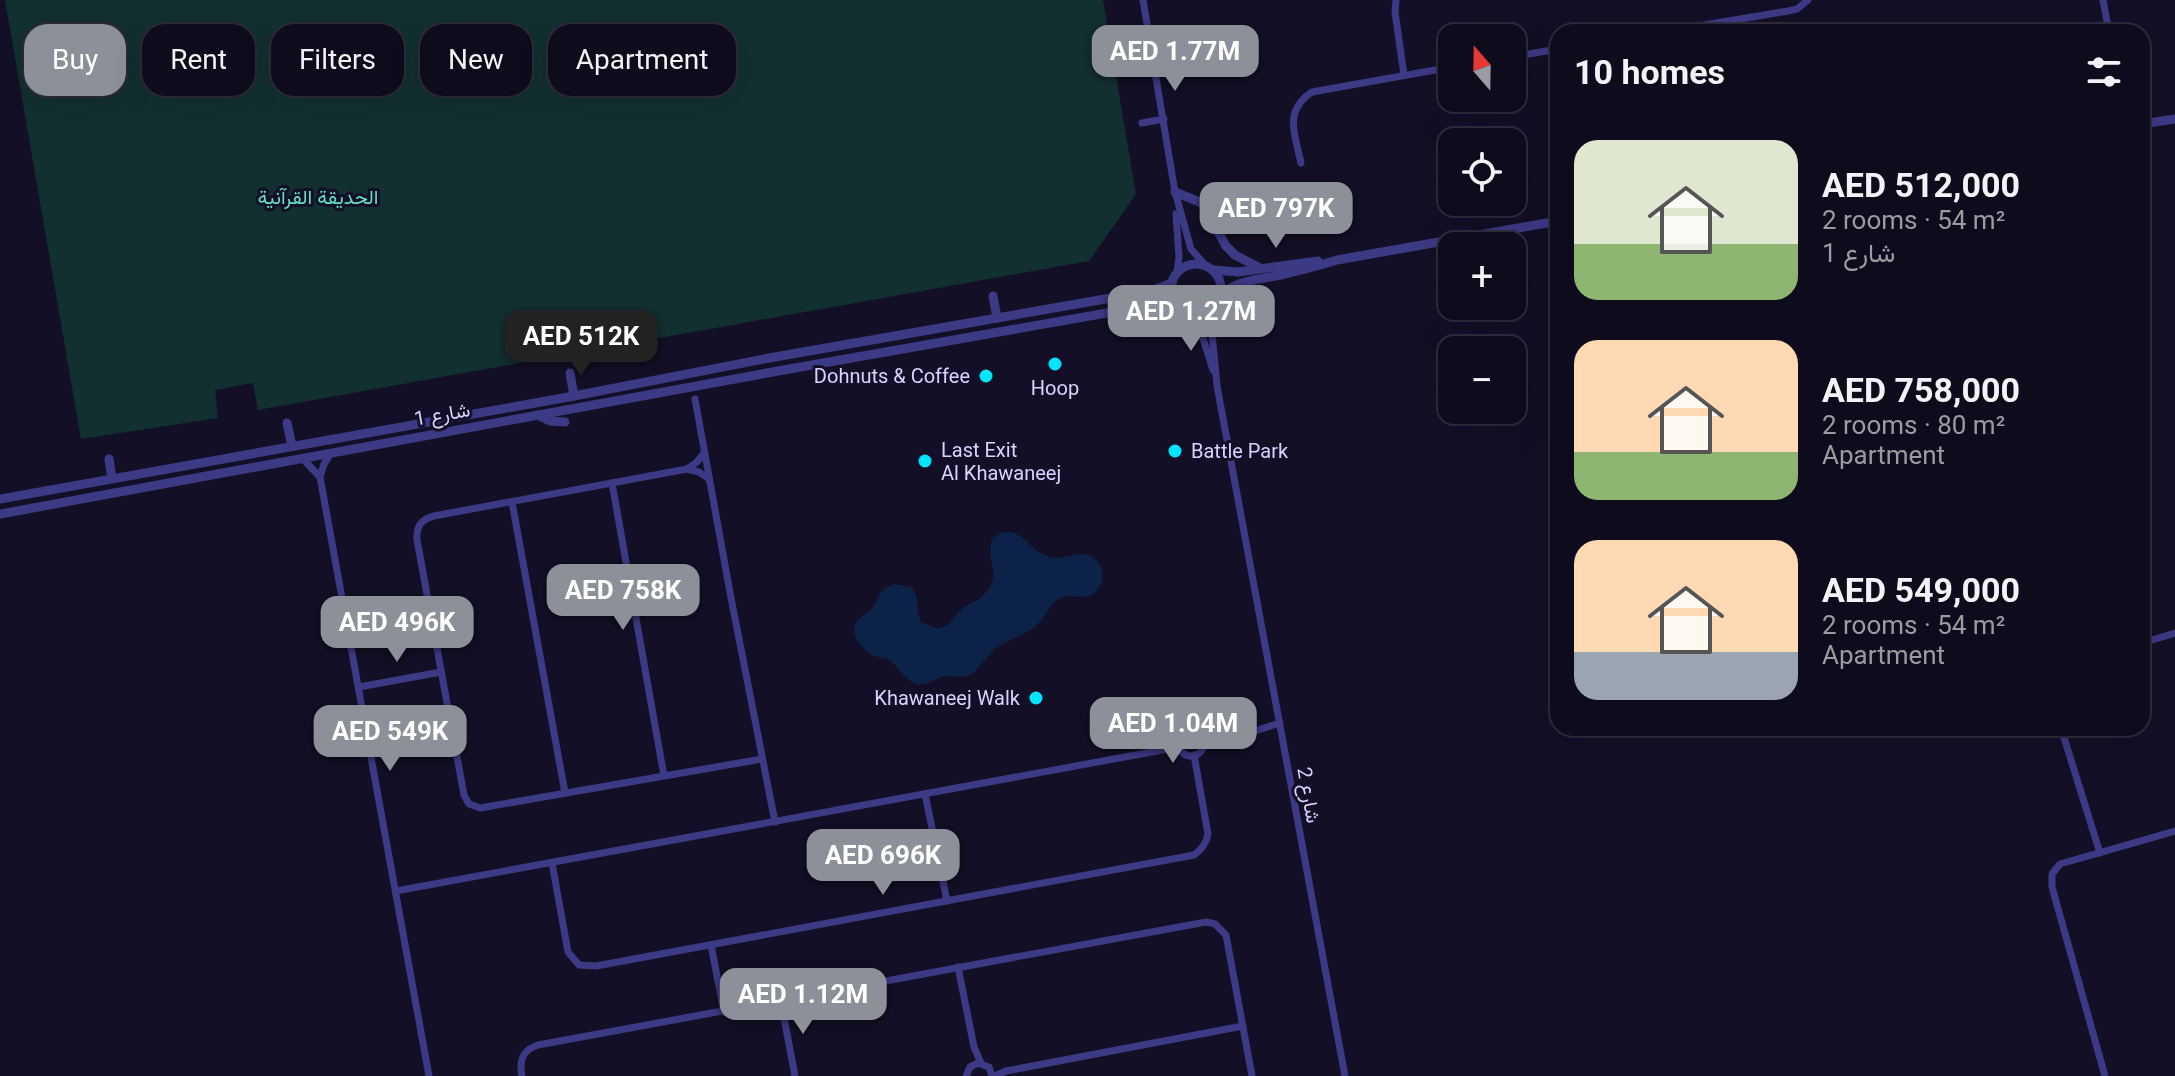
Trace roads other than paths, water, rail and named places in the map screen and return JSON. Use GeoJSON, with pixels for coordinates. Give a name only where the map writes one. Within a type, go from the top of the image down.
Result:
{"type":"FeatureCollection","features":[{"type":"Feature","properties":{"kind":"street"},"geometry":{"type":"LineString","coordinates":[[1143,0],[1175,192],[1179,251],[1179,265],[1171,293],[1175,302],[1190,313],[1202,313],[1240,283],[1337,260]]}},
{"type":"Feature","properties":{"kind":"street"},"geometry":{"type":"LineString","coordinates":[[1396,0],[1404,75]]}},
{"type":"Feature","properties":{"kind":"street"},"geometry":{"type":"LineString","coordinates":[[1710,24],[1797,9],[1808,0]]}},
{"type":"Feature","properties":{"kind":"street"},"geometry":{"type":"LineString","coordinates":[[2103,0],[2108,24]]}},
{"type":"Feature","properties":{"kind":"street"},"geometry":{"type":"LineString","coordinates":[[1526,55],[1550,50]]}},
{"type":"Feature","properties":{"kind":"street"},"geometry":{"type":"LineString","coordinates":[[1301,163],[1293,119],[1295,108],[1302,98],[1323,89],[1438,69]]}},
{"type":"Feature","properties":{"kind":"street"},"geometry":{"type":"LineString","coordinates":[[1142,123],[1164,119]]}},
{"type":"Feature","properties":{"kind":"street"},"geometry":{"type":"LineString","coordinates":[[2150,123],[2175,119]]}},
{"type":"Feature","properties":{"kind":"street"},"geometry":{"type":"LineString","coordinates":[[1175,192],[1191,249],[1221,284],[1220,296]]}},
{"type":"Feature","properties":{"kind":"street"},"geometry":{"type":"LineString","coordinates":[[1175,192],[1202,203],[1226,246],[1235,255],[1260,268]]}},
{"type":"Feature","properties":{"kind":"street"},"geometry":{"type":"LineString","coordinates":[[1177,272],[1190,264],[1228,272],[1337,260],[1550,222]]}},
{"type":"Feature","properties":{"kind":"street","name":"شارع 1"},"geometry":{"type":"LineString","coordinates":[[0,499],[1151,291],[1172,283]]}},
{"type":"Feature","properties":{"kind":"street"},"geometry":{"type":"LineString","coordinates":[[993,296],[997,318]]}},
{"type":"Feature","properties":{"kind":"street","name":"شارع 1"},"geometry":{"type":"LineString","coordinates":[[3,512],[1175,302]]}},
{"type":"Feature","properties":{"kind":"street","name":"شارع 2"},"geometry":{"type":"LineString","coordinates":[[1213,307],[1211,323],[1216,379],[1345,1076]]}},
{"type":"Feature","properties":{"kind":"street","name":"شارع 2"},"geometry":{"type":"LineString","coordinates":[[1190,313],[1199,326],[1216,379]]}},
{"type":"Feature","properties":{"kind":"street"},"geometry":{"type":"LineString","coordinates":[[570,373],[574,396]]}},
{"type":"Feature","properties":{"kind":"street"},"geometry":{"type":"LineString","coordinates":[[695,399],[775,822]]}},
{"type":"Feature","properties":{"kind":"street"},"geometry":{"type":"LineString","coordinates":[[537,415],[550,421],[565,422]]}},
{"type":"Feature","properties":{"kind":"street"},"geometry":{"type":"LineString","coordinates":[[287,423],[292,446]]}},
{"type":"Feature","properties":{"kind":"street"},"geometry":{"type":"LineString","coordinates":[[331,453],[320,477],[429,1076]]}},
{"type":"Feature","properties":{"kind":"street"},"geometry":{"type":"LineString","coordinates":[[704,453],[687,469],[428,517],[417,529],[464,795],[469,804],[480,808],[762,759]]}},
{"type":"Feature","properties":{"kind":"street"},"geometry":{"type":"LineString","coordinates":[[302,458],[320,477]]}},
{"type":"Feature","properties":{"kind":"street"},"geometry":{"type":"LineString","coordinates":[[109,459],[112,478]]}},
{"type":"Feature","properties":{"kind":"street"},"geometry":{"type":"LineString","coordinates":[[687,469],[709,479]]}},
{"type":"Feature","properties":{"kind":"street"},"geometry":{"type":"LineString","coordinates":[[612,483],[664,776]]}},
{"type":"Feature","properties":{"kind":"street"},"geometry":{"type":"LineString","coordinates":[[512,502],[565,793]]}},
{"type":"Feature","properties":{"kind":"street"},"geometry":{"type":"LineString","coordinates":[[2150,641],[2175,633]]}},
{"type":"Feature","properties":{"kind":"street"},"geometry":{"type":"LineString","coordinates":[[359,687],[441,672]]}},
{"type":"Feature","properties":{"kind":"street"},"geometry":{"type":"LineString","coordinates":[[1203,741],[1280,727]]}},
{"type":"Feature","properties":{"kind":"street"},"geometry":{"type":"LineString","coordinates":[[1188,731],[1199,733],[1203,741],[1202,750],[1194,755],[1185,754],[1179,747],[1181,736],[1188,731]]}},
{"type":"Feature","properties":{"kind":"street"},"geometry":{"type":"LineString","coordinates":[[2063,736],[2100,853]]}},
{"type":"Feature","properties":{"kind":"street"},"geometry":{"type":"LineString","coordinates":[[396,891],[1179,747]]}},
{"type":"Feature","properties":{"kind":"street"},"geometry":{"type":"LineString","coordinates":[[552,863],[568,952],[579,965],[596,966],[1194,855],[1206,842],[1208,834],[1194,755]]}},
{"type":"Feature","properties":{"kind":"street"},"geometry":{"type":"LineString","coordinates":[[925,794],[947,901]]}},
{"type":"Feature","properties":{"kind":"street"},"geometry":{"type":"LineString","coordinates":[[2105,1076],[2051,880],[2052,874],[2060,864],[2175,831]]}},
{"type":"Feature","properties":{"kind":"street"},"geometry":{"type":"LineString","coordinates":[[522,1076],[521,1057],[531,1047],[1206,922],[1215,924],[1226,935],[1252,1076]]}},
{"type":"Feature","properties":{"kind":"street"},"geometry":{"type":"LineString","coordinates":[[711,945],[724,1012]]}},
{"type":"Feature","properties":{"kind":"street"},"geometry":{"type":"LineString","coordinates":[[958,967],[974,1047],[989,1071]]}},
{"type":"Feature","properties":{"kind":"street"},"geometry":{"type":"LineString","coordinates":[[781,1002],[795,1076]]}},
{"type":"Feature","properties":{"kind":"street"},"geometry":{"type":"LineString","coordinates":[[966,1073],[975,1063],[989,1071],[1006,1071],[1243,1026]]}},
{"type":"Feature","properties":{"kind":"street"},"geometry":{"type":"LineString","coordinates":[[966,1073],[974,1047]]}},
{"type":"Feature","properties":{"kind":"water"},"geometry":{"type":"Polygon","coordinates":[[[1012,532],[1047,556],[1061,558],[1083,554],[1096,560],[1103,578],[1098,590],[1088,596],[1058,599],[1034,628],[996,648],[974,672],[964,677],[946,676],[918,684],[909,680],[889,660],[872,655],[863,648],[854,634],[856,623],[872,608],[882,591],[896,584],[912,588],[921,622],[938,629],[946,626],[964,607],[987,591],[993,576],[992,539],[1000,533],[1012,532]]]}},
{"type":"Feature","properties":{"kind":"place","name":"Hoop"},"geometry":{"type":"Point","coordinates":[1055,364]}},
{"type":"Feature","properties":{"kind":"place","name":"Dohnuts & Coffee"},"geometry":{"type":"Point","coordinates":[986,376]}},
{"type":"Feature","properties":{"kind":"place","name":"Battle Park"},"geometry":{"type":"Point","coordinates":[1175,451]}},
{"type":"Feature","properties":{"kind":"place","name":"Last Exit Al Khawaneej"},"geometry":{"type":"Point","coordinates":[925,461]}},
{"type":"Feature","properties":{"kind":"place","name":"Khawaneej Walk"},"geometry":{"type":"Point","coordinates":[1036,698]}},
{"type":"Feature","properties":{"kind":"park label","name":"الحديقة القرآنية"},"geometry":{"type":"Point","coordinates":[318,197]}}]}
